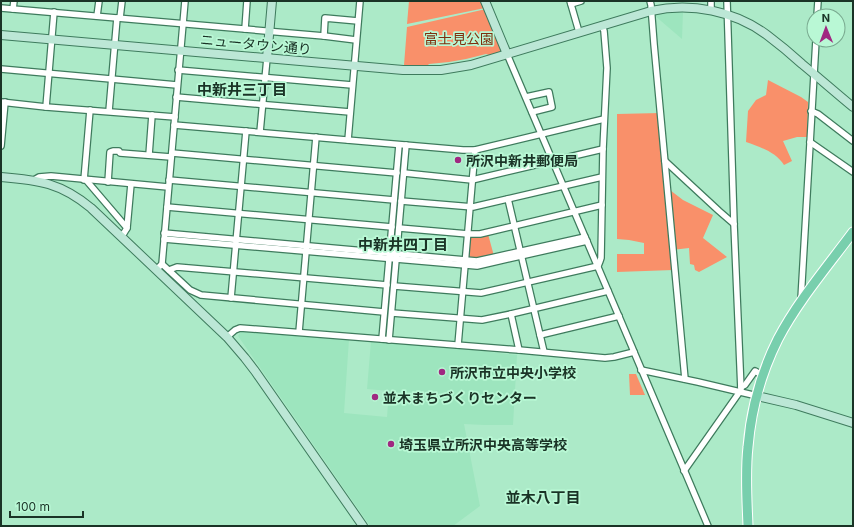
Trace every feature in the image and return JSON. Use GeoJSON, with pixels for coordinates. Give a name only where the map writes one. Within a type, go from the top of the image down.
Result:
{"type":"FeatureCollection","features":[{"type":"Feature","properties":{"kind":"main road"},"geometry":{"type":"LineString","coordinates":[[748,526],[747,453],[756,396],[762,375],[778,339],[790,317],[853,232]]}},
{"type":"Feature","properties":{"kind":"street"},"geometry":{"type":"LineString","coordinates":[[13,9],[14,1]]}},
{"type":"Feature","properties":{"kind":"street"},"geometry":{"type":"LineString","coordinates":[[97,16],[99,1]]}},
{"type":"Feature","properties":{"kind":"street"},"geometry":{"type":"LineString","coordinates":[[109,112],[115,45],[122,1]]}},
{"type":"Feature","properties":{"kind":"street"},"geometry":{"type":"LineString","coordinates":[[159,267],[167,207],[185,1]]}},
{"type":"Feature","properties":{"kind":"street"},"geometry":{"type":"LineString","coordinates":[[245,29],[247,1]]}},
{"type":"Feature","properties":{"kind":"street"},"geometry":{"type":"LineString","coordinates":[[260,132],[272,1]]}},
{"type":"Feature","properties":{"kind":"street"},"geometry":{"type":"LineString","coordinates":[[348,140],[360,1]]}},
{"type":"Feature","properties":{"kind":"street"},"geometry":{"type":"LineString","coordinates":[[485,1],[708,526]]}},
{"type":"Feature","properties":{"kind":"street"},"geometry":{"type":"LineString","coordinates":[[579,32],[570,3],[581,1]]}},
{"type":"Feature","properties":{"kind":"street"},"geometry":{"type":"LineString","coordinates":[[650,1],[685,379]]}},
{"type":"Feature","properties":{"kind":"street"},"geometry":{"type":"LineString","coordinates":[[711,1],[711,10]]}},
{"type":"Feature","properties":{"kind":"street"},"geometry":{"type":"LineString","coordinates":[[727,1],[740,390]]}},
{"type":"Feature","properties":{"kind":"street","name":"ニュータウン通り"},"geometry":{"type":"LineString","coordinates":[[1,35],[354,66],[409,70],[441,70],[466,66],[651,11],[682,7],[711,10],[727,14],[755,27],[766,34],[853,107]]}},
{"type":"Feature","properties":{"kind":"street"},"geometry":{"type":"LineString","coordinates":[[1,8],[356,40]]}},
{"type":"Feature","properties":{"kind":"street"},"geometry":{"type":"LineString","coordinates":[[46,107],[54,12]]}},
{"type":"Feature","properties":{"kind":"street"},"geometry":{"type":"LineString","coordinates":[[324,36],[325,18],[358,21]]}},
{"type":"Feature","properties":{"kind":"street"},"geometry":{"type":"LineString","coordinates":[[598,266],[601,258],[602,177],[607,68],[604,31],[602,25]]}},
{"type":"Feature","properties":{"kind":"street"},"geometry":{"type":"LineString","coordinates":[[801,302],[816,48]]}},
{"type":"Feature","properties":{"kind":"street"},"geometry":{"type":"LineString","coordinates":[[1,69],[177,85]]}},
{"type":"Feature","properties":{"kind":"street"},"geometry":{"type":"LineString","coordinates":[[178,70],[352,85]]}},
{"type":"Feature","properties":{"kind":"street"},"geometry":{"type":"LineString","coordinates":[[526,97],[548,92],[552,107],[532,112]]}},
{"type":"Feature","properties":{"kind":"street"},"geometry":{"type":"LineString","coordinates":[[176,97],[350,112]]}},
{"type":"Feature","properties":{"kind":"street"},"geometry":{"type":"LineString","coordinates":[[1,146],[3,102],[46,107],[175,117]]}},
{"type":"Feature","properties":{"kind":"street"},"geometry":{"type":"LineString","coordinates":[[90,110],[85,180],[127,228]]}},
{"type":"Feature","properties":{"kind":"street"},"geometry":{"type":"LineString","coordinates":[[811,111],[818,114],[853,141]]}},
{"type":"Feature","properties":{"kind":"street"},"geometry":{"type":"LineString","coordinates":[[149,155],[152,115]]}},
{"type":"Feature","properties":{"kind":"street"},"geometry":{"type":"LineString","coordinates":[[174,125],[458,150],[475,150],[604,119]]}},
{"type":"Feature","properties":{"kind":"street"},"geometry":{"type":"LineString","coordinates":[[231,298],[246,131]]}},
{"type":"Feature","properties":{"kind":"street"},"geometry":{"type":"LineString","coordinates":[[299,332],[316,137]]}},
{"type":"Feature","properties":{"kind":"street"},"geometry":{"type":"LineString","coordinates":[[810,142],[853,172]]}},
{"type":"Feature","properties":{"kind":"street"},"geometry":{"type":"LineString","coordinates":[[382,339],[399,145]]}},
{"type":"Feature","properties":{"kind":"street"},"geometry":{"type":"LineString","coordinates":[[389,340],[406,145]]}},
{"type":"Feature","properties":{"kind":"street"},"geometry":{"type":"LineString","coordinates":[[404,173],[472,180],[603,149]]}},
{"type":"Feature","properties":{"kind":"street"},"geometry":{"type":"LineString","coordinates":[[458,345],[475,150]]}},
{"type":"Feature","properties":{"kind":"street"},"geometry":{"type":"LineString","coordinates":[[108,182],[110,152],[113,151],[119,151],[120,153],[244,160],[397,173]]}},
{"type":"Feature","properties":{"kind":"street"},"geometry":{"type":"LineString","coordinates":[[665,161],[719,212],[734,224]]}},
{"type":"Feature","properties":{"kind":"street"},"geometry":{"type":"LineString","coordinates":[[34,180],[39,177],[51,176],[168,187]]}},
{"type":"Feature","properties":{"kind":"street"},"geometry":{"type":"LineString","coordinates":[[1,177],[34,180],[61,188],[76,196],[91,208],[120,236],[159,267],[227,337],[255,371],[363,526]]}},
{"type":"Feature","properties":{"kind":"street"},"geometry":{"type":"LineString","coordinates":[[401,200],[473,207],[602,177]]}},
{"type":"Feature","properties":{"kind":"street"},"geometry":{"type":"LineString","coordinates":[[169,180],[394,200]]}},
{"type":"Feature","properties":{"kind":"street"},"geometry":{"type":"LineString","coordinates":[[120,236],[127,228],[132,184]]}},
{"type":"Feature","properties":{"kind":"street"},"geometry":{"type":"LineString","coordinates":[[508,199],[544,352]]}},
{"type":"Feature","properties":{"kind":"street"},"geometry":{"type":"LineString","coordinates":[[399,228],[480,234],[602,205]]}},
{"type":"Feature","properties":{"kind":"street"},"geometry":{"type":"LineString","coordinates":[[167,207],[392,227]]}},
{"type":"Feature","properties":{"kind":"street"},"geometry":{"type":"LineString","coordinates":[[164,236],[465,262],[521,254],[586,239]]}},
{"type":"Feature","properties":{"kind":"street"},"geometry":{"type":"LineString","coordinates":[[169,270],[177,266],[386,285]]}},
{"type":"Feature","properties":{"kind":"street"},"geometry":{"type":"LineString","coordinates":[[394,286],[480,293],[598,266]]}},
{"type":"Feature","properties":{"kind":"street"},"geometry":{"type":"LineString","coordinates":[[159,267],[169,270],[190,290],[197,294],[384,312]]}},
{"type":"Feature","properties":{"kind":"street"},"geometry":{"type":"LineString","coordinates":[[392,312],[482,320],[608,291]]}},
{"type":"Feature","properties":{"kind":"street"},"geometry":{"type":"LineString","coordinates":[[511,314],[519,350]]}},
{"type":"Feature","properties":{"kind":"street"},"geometry":{"type":"LineString","coordinates":[[540,335],[619,316]]}},
{"type":"Feature","properties":{"kind":"street"},"geometry":{"type":"LineString","coordinates":[[227,337],[240,328],[605,358],[634,352]]}},
{"type":"Feature","properties":{"kind":"street"},"geometry":{"type":"LineString","coordinates":[[641,370],[740,390],[756,396],[796,405],[853,423]]}},
{"type":"Feature","properties":{"kind":"street"},"geometry":{"type":"LineString","coordinates":[[684,471],[740,390],[755,371],[762,375]]}},
{"type":"Feature","properties":{"kind":"shaded area"},"geometry":{"type":"Polygon","coordinates":[[[683,12],[682,39],[654,15],[662,13],[683,12]]]}},
{"type":"Feature","properties":{"kind":"shaded area","name":"埼玉県立所沢中央高等学校"},"geometry":{"type":"Polygon","coordinates":[[[241,331],[349,339],[344,413],[387,417],[389,391],[367,389],[371,341],[517,355],[513,425],[464,424],[480,506],[453,526],[370,526],[238,336],[241,331]]]}},
{"type":"Feature","properties":{"kind":"green space"},"geometry":{"type":"Polygon","coordinates":[[[409,1],[482,1],[485,8],[407,24],[409,1]]]}},
{"type":"Feature","properties":{"kind":"green space","name":"富士見公園"},"geometry":{"type":"Polygon","coordinates":[[[486,9],[503,51],[489,55],[486,54],[449,62],[429,64],[427,66],[404,65],[407,27],[486,9]]]}},
{"type":"Feature","properties":{"kind":"green space"},"geometry":{"type":"Polygon","coordinates":[[[768,80],[808,102],[807,137],[797,137],[783,141],[792,161],[784,165],[781,160],[772,153],[746,142],[748,111],[756,100],[766,95],[768,80]]]}},
{"type":"Feature","properties":{"kind":"green space"},"geometry":{"type":"Polygon","coordinates":[[[660,113],[666,187],[683,200],[713,215],[703,238],[727,257],[699,272],[695,270],[694,265],[690,264],[689,248],[672,250],[673,270],[617,272],[617,254],[644,254],[644,243],[617,239],[617,114],[660,113]]]}},
{"type":"Feature","properties":{"kind":"green space"},"geometry":{"type":"Polygon","coordinates":[[[488,234],[494,256],[483,259],[470,259],[468,257],[470,237],[488,234]]]}},
{"type":"Feature","properties":{"kind":"green space"},"geometry":{"type":"Polygon","coordinates":[[[629,374],[636,374],[645,395],[630,395],[629,374]]]}},
{"type":"Feature","properties":{"kind":"place","name":"所沢中新井郵便局"},"geometry":{"type":"Point","coordinates":[458,160]}},
{"type":"Feature","properties":{"kind":"place","name":"所沢市立中央小学校"},"geometry":{"type":"Point","coordinates":[442,372]}},
{"type":"Feature","properties":{"kind":"place","name":"並木まちづくりセンター"},"geometry":{"type":"Point","coordinates":[375,397]}},
{"type":"Feature","properties":{"kind":"place","name":"埼玉県立所沢中央高等学校"},"geometry":{"type":"Point","coordinates":[391,444]}},
{"type":"Feature","properties":{"kind":"district","name":"中新井三丁目"},"geometry":{"type":"Point","coordinates":[242,89]}},
{"type":"Feature","properties":{"kind":"district","name":"中新井四丁目"},"geometry":{"type":"Point","coordinates":[403,244]}},
{"type":"Feature","properties":{"kind":"district","name":"並木八丁目"},"geometry":{"type":"Point","coordinates":[543,497]}}]}
